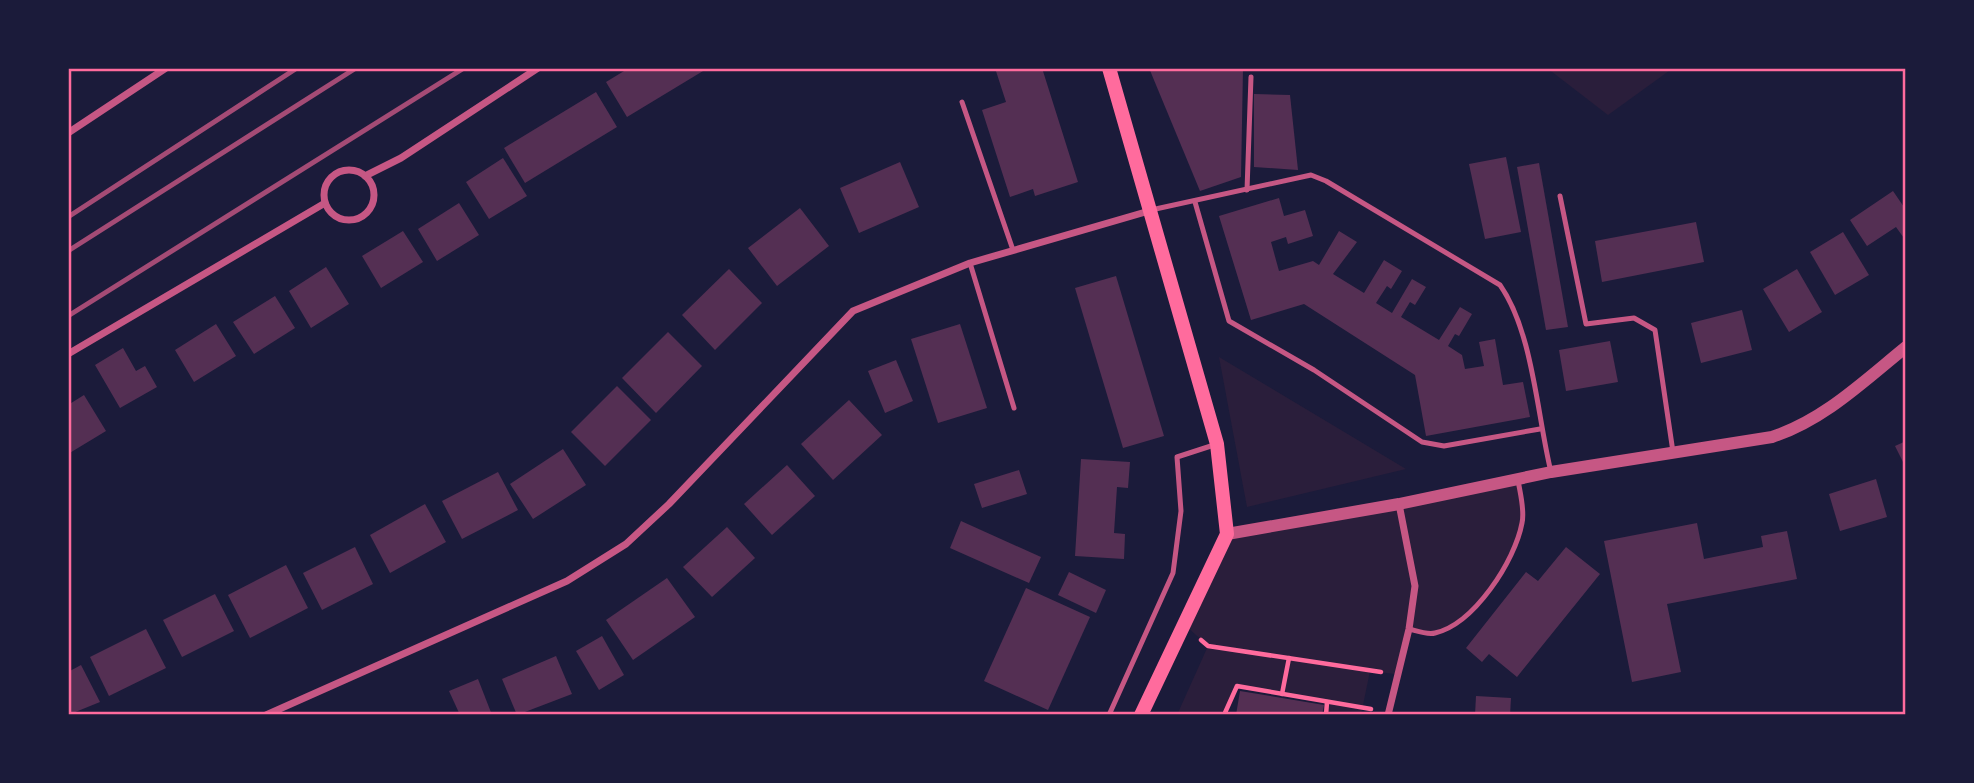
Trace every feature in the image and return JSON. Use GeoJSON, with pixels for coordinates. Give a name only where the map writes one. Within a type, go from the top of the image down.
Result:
{"type":"FeatureCollection","features":[{"type":"Feature","properties":{"kind":"main road"},"geometry":{"type":"LineString","coordinates":[[1109,68],[1217,444],[1227,534],[1141,715]]}},
{"type":"Feature","properties":{"kind":"street"},"geometry":{"type":"LineString","coordinates":[[68,132],[166,68]]}},
{"type":"Feature","properties":{"kind":"street"},"geometry":{"type":"LineString","coordinates":[[365,176],[401,158],[538,68]]}},
{"type":"Feature","properties":{"kind":"street"},"geometry":{"type":"LineString","coordinates":[[351,170],[365,176],[374,191],[371,207],[359,218],[351,220],[335,216],[325,203],[325,187],[335,174],[351,170]]}},
{"type":"Feature","properties":{"kind":"street"},"geometry":{"type":"LineString","coordinates":[[68,354],[325,203]]}},
{"type":"Feature","properties":{"kind":"street"},"geometry":{"type":"LineString","coordinates":[[266,715],[567,581],[626,544],[669,504],[853,311],[970,263],[1149,211]]}},
{"type":"Feature","properties":{"kind":"street"},"geometry":{"type":"LineString","coordinates":[[1227,534],[1399,504],[1551,472],[1673,455],[1772,437],[1795,430],[1836,404],[1906,347]]}},
{"type":"Feature","properties":{"kind":"street"},"geometry":{"type":"LineString","coordinates":[[1388,713],[1395,674],[1409,629],[1415,586],[1399,504]]}},
{"type":"Feature","properties":{"kind":"lane"},"geometry":{"type":"LineString","coordinates":[[1247,190],[1251,77]]}},
{"type":"Feature","properties":{"kind":"lane"},"geometry":{"type":"LineString","coordinates":[[962,102],[1013,250]]}},
{"type":"Feature","properties":{"kind":"lane"},"geometry":{"type":"LineString","coordinates":[[1149,211],[1311,175],[1500,285],[1511,300],[1525,349],[1551,472]]}},
{"type":"Feature","properties":{"kind":"lane"},"geometry":{"type":"LineString","coordinates":[[1560,195],[1586,324],[1634,318],[1655,330],[1673,455]]}},
{"type":"Feature","properties":{"kind":"lane"},"geometry":{"type":"LineString","coordinates":[[1195,202],[1229,321],[1314,370],[1422,442],[1444,446],[1540,429]]}},
{"type":"Feature","properties":{"kind":"lane"},"geometry":{"type":"LineString","coordinates":[[970,263],[1014,408]]}},
{"type":"Feature","properties":{"kind":"lane"},"geometry":{"type":"LineString","coordinates":[[1109,715],[1173,573],[1181,511],[1177,457],[1217,444]]}},
{"type":"Feature","properties":{"kind":"lane"},"geometry":{"type":"LineString","coordinates":[[1409,629],[1432,634],[1453,626],[1475,609],[1509,561],[1518,539],[1523,519],[1518,480]]}},
{"type":"Feature","properties":{"kind":"path"},"geometry":{"type":"LineString","coordinates":[[1184,624],[1208,646],[1395,674]]}},
{"type":"Feature","properties":{"kind":"path"},"geometry":{"type":"LineString","coordinates":[[1282,694],[1289,658]]}},
{"type":"Feature","properties":{"kind":"path"},"geometry":{"type":"LineString","coordinates":[[1224,715],[1237,686],[1388,713]]}},
{"type":"Feature","properties":{"kind":"path"},"geometry":{"type":"LineString","coordinates":[[1326,715],[1327,702]]}},
{"type":"Feature","properties":{"kind":"shaded area"},"geometry":{"type":"Polygon","coordinates":[[[1547,68],[1673,68],[1608,115],[1547,68]]]}},
{"type":"Feature","properties":{"kind":"shaded area"},"geometry":{"type":"Polygon","coordinates":[[[1219,357],[1406,469],[1247,507],[1219,357]]]}},
{"type":"Feature","properties":{"kind":"shaded area"},"geometry":{"type":"Polygon","coordinates":[[[1518,480],[1523,518],[1518,537],[1501,571],[1476,604],[1449,627],[1435,633],[1409,630],[1395,674],[1370,671],[1361,715],[1327,715],[1327,703],[1238,686],[1224,715],[1177,715],[1208,646],[1184,624],[1227,534],[1518,480]]]}},
{"type":"Feature","properties":{"kind":"building"},"geometry":{"type":"Polygon","coordinates":[[[629,68],[708,68],[627,117],[606,82],[629,68]]]}},
{"type":"Feature","properties":{"kind":"building"},"geometry":{"type":"Polygon","coordinates":[[[995,68],[1042,68],[1078,182],[1035,196],[1033,189],[1010,197],[982,110],[1006,102],[995,68]]]}},
{"type":"Feature","properties":{"kind":"building"},"geometry":{"type":"Polygon","coordinates":[[[1149,68],[1243,68],[1241,177],[1200,191],[1149,68]]]}},
{"type":"Feature","properties":{"kind":"building"},"geometry":{"type":"Polygon","coordinates":[[[596,92],[617,127],[525,183],[504,148],[596,92]]]}},
{"type":"Feature","properties":{"kind":"building"},"geometry":{"type":"Polygon","coordinates":[[[1254,94],[1290,95],[1298,170],[1254,167],[1254,94]]]}},
{"type":"Feature","properties":{"kind":"building"},"geometry":{"type":"Polygon","coordinates":[[[1506,157],[1521,232],[1485,239],[1469,164],[1506,157]]]}},
{"type":"Feature","properties":{"kind":"building"},"geometry":{"type":"Polygon","coordinates":[[[503,158],[527,196],[489,219],[466,182],[503,158]]]}},
{"type":"Feature","properties":{"kind":"building"},"geometry":{"type":"Polygon","coordinates":[[[900,162],[919,207],[859,233],[840,188],[900,162]]]}},
{"type":"Feature","properties":{"kind":"building"},"geometry":{"type":"Polygon","coordinates":[[[1539,163],[1568,327],[1546,330],[1517,167],[1539,163]]]}},
{"type":"Feature","properties":{"kind":"building"},"geometry":{"type":"Polygon","coordinates":[[[1893,191],[1906,210],[1906,241],[1896,227],[1867,246],[1850,220],[1893,191]]]}},
{"type":"Feature","properties":{"kind":"building"},"geometry":{"type":"Polygon","coordinates":[[[1279,198],[1284,216],[1305,210],[1313,236],[1288,244],[1286,237],[1271,242],[1279,271],[1313,261],[1319,265],[1339,231],[1357,242],[1333,274],[1364,293],[1384,260],[1402,271],[1391,289],[1387,286],[1376,303],[1392,313],[1412,279],[1426,287],[1415,305],[1410,302],[1401,317],[1439,340],[1460,307],[1472,314],[1459,336],[1455,334],[1448,346],[1462,355],[1465,369],[1484,366],[1479,342],[1495,339],[1503,385],[1523,382],[1530,417],[1426,436],[1415,375],[1304,304],[1251,320],[1219,216],[1279,198]]]}},
{"type":"Feature","properties":{"kind":"building"},"geometry":{"type":"Polygon","coordinates":[[[459,203],[479,235],[437,261],[418,229],[459,203]]]}},
{"type":"Feature","properties":{"kind":"building"},"geometry":{"type":"Polygon","coordinates":[[[800,208],[829,246],[777,286],[748,248],[800,208]]]}},
{"type":"Feature","properties":{"kind":"building"},"geometry":{"type":"Polygon","coordinates":[[[1696,222],[1704,262],[1602,282],[1595,241],[1696,222]]]}},
{"type":"Feature","properties":{"kind":"building"},"geometry":{"type":"Polygon","coordinates":[[[403,231],[423,262],[381,288],[362,256],[403,231]]]}},
{"type":"Feature","properties":{"kind":"building"},"geometry":{"type":"Polygon","coordinates":[[[1843,232],[1869,275],[1835,295],[1810,252],[1843,232]]]}},
{"type":"Feature","properties":{"kind":"building"},"geometry":{"type":"Polygon","coordinates":[[[326,267],[349,304],[311,328],[289,291],[326,267]]]}},
{"type":"Feature","properties":{"kind":"building"},"geometry":{"type":"Polygon","coordinates":[[[729,269],[762,303],[715,350],[682,315],[729,269]]]}},
{"type":"Feature","properties":{"kind":"building"},"geometry":{"type":"Polygon","coordinates":[[[1797,269],[1822,312],[1789,332],[1763,289],[1797,269]]]}},
{"type":"Feature","properties":{"kind":"building"},"geometry":{"type":"Polygon","coordinates":[[[1116,276],[1164,436],[1123,448],[1075,288],[1116,276]]]}},
{"type":"Feature","properties":{"kind":"building"},"geometry":{"type":"Polygon","coordinates":[[[275,296],[295,328],[254,354],[233,322],[275,296]]]}},
{"type":"Feature","properties":{"kind":"building"},"geometry":{"type":"Polygon","coordinates":[[[1742,310],[1752,350],[1701,363],[1691,323],[1742,310]]]}},
{"type":"Feature","properties":{"kind":"building"},"geometry":{"type":"Polygon","coordinates":[[[216,324],[236,356],[194,382],[175,350],[216,324]]]}},
{"type":"Feature","properties":{"kind":"building"},"geometry":{"type":"Polygon","coordinates":[[[960,324],[987,408],[938,423],[911,339],[960,324]]]}},
{"type":"Feature","properties":{"kind":"building"},"geometry":{"type":"Polygon","coordinates":[[[668,332],[702,366],[656,413],[622,378],[668,332]]]}},
{"type":"Feature","properties":{"kind":"building"},"geometry":{"type":"Polygon","coordinates":[[[1610,341],[1618,382],[1566,391],[1559,350],[1610,341]]]}},
{"type":"Feature","properties":{"kind":"building"},"geometry":{"type":"Polygon","coordinates":[[[123,348],[136,371],[145,366],[157,387],[120,408],[95,365],[123,348]]]}},
{"type":"Feature","properties":{"kind":"building"},"geometry":{"type":"Polygon","coordinates":[[[896,360],[913,401],[885,413],[868,371],[896,360]]]}},
{"type":"Feature","properties":{"kind":"building"},"geometry":{"type":"Polygon","coordinates":[[[617,386],[651,420],[605,466],[571,432],[617,386]]]}},
{"type":"Feature","properties":{"kind":"building"},"geometry":{"type":"Polygon","coordinates":[[[84,395],[106,431],[68,454],[68,405],[84,395]]]}},
{"type":"Feature","properties":{"kind":"building"},"geometry":{"type":"Polygon","coordinates":[[[849,400],[882,435],[833,480],[801,444],[849,400]]]}},
{"type":"Feature","properties":{"kind":"building"},"geometry":{"type":"Polygon","coordinates":[[[1906,441],[1906,468],[1895,446],[1906,441]]]}},
{"type":"Feature","properties":{"kind":"building"},"geometry":{"type":"Polygon","coordinates":[[[563,449],[586,485],[533,519],[510,484],[563,449]]]}},
{"type":"Feature","properties":{"kind":"building"},"geometry":{"type":"Polygon","coordinates":[[[1081,459],[1130,462],[1128,488],[1117,487],[1114,533],[1125,534],[1124,559],[1075,556],[1081,459]]]}},
{"type":"Feature","properties":{"kind":"building"},"geometry":{"type":"Polygon","coordinates":[[[787,465],[815,496],[772,535],[744,504],[787,465]]]}},
{"type":"Feature","properties":{"kind":"building"},"geometry":{"type":"Polygon","coordinates":[[[1019,470],[1027,494],[982,508],[974,484],[1019,470]]]}},
{"type":"Feature","properties":{"kind":"building"},"geometry":{"type":"Polygon","coordinates":[[[498,472],[518,510],[462,539],[442,501],[498,472]]]}},
{"type":"Feature","properties":{"kind":"building"},"geometry":{"type":"Polygon","coordinates":[[[1876,479],[1887,517],[1840,531],[1829,494],[1876,479]]]}},
{"type":"Feature","properties":{"kind":"building"},"geometry":{"type":"Polygon","coordinates":[[[425,504],[446,542],[390,573],[370,535],[425,504]]]}},
{"type":"Feature","properties":{"kind":"building"},"geometry":{"type":"Polygon","coordinates":[[[961,521],[1041,557],[1029,583],[950,548],[961,521]]]}},
{"type":"Feature","properties":{"kind":"building"},"geometry":{"type":"Polygon","coordinates":[[[1697,523],[1704,559],[1763,547],[1761,536],[1787,531],[1797,579],[1667,604],[1681,672],[1632,682],[1604,541],[1697,523]]]}},
{"type":"Feature","properties":{"kind":"building"},"geometry":{"type":"Polygon","coordinates":[[[727,527],[755,558],[712,597],[683,567],[727,527]]]}},
{"type":"Feature","properties":{"kind":"building"},"geometry":{"type":"Polygon","coordinates":[[[355,547],[373,584],[322,610],[303,573],[355,547]]]}},
{"type":"Feature","properties":{"kind":"building"},"geometry":{"type":"Polygon","coordinates":[[[1566,547],[1600,574],[1517,677],[1489,654],[1482,662],[1466,648],[1526,572],[1538,581],[1566,547]]]}},
{"type":"Feature","properties":{"kind":"building"},"geometry":{"type":"Polygon","coordinates":[[[286,565],[308,608],[250,638],[228,595],[286,565]]]}},
{"type":"Feature","properties":{"kind":"building"},"geometry":{"type":"Polygon","coordinates":[[[1069,572],[1106,590],[1096,613],[1058,595],[1069,572]]]}},
{"type":"Feature","properties":{"kind":"building"},"geometry":{"type":"Polygon","coordinates":[[[667,578],[695,617],[633,660],[606,620],[667,578]]]}},
{"type":"Feature","properties":{"kind":"building"},"geometry":{"type":"Polygon","coordinates":[[[1026,588],[1090,617],[1048,710],[984,681],[1026,588]]]}},
{"type":"Feature","properties":{"kind":"building"},"geometry":{"type":"Polygon","coordinates":[[[215,594],[234,631],[182,657],[163,620],[215,594]]]}},
{"type":"Feature","properties":{"kind":"building"},"geometry":{"type":"Polygon","coordinates":[[[146,629],[166,668],[109,696],[90,657],[146,629]]]}},
{"type":"Feature","properties":{"kind":"building"},"geometry":{"type":"Polygon","coordinates":[[[602,636],[624,675],[599,690],[576,651],[602,636]]]}},
{"type":"Feature","properties":{"kind":"building"},"geometry":{"type":"Polygon","coordinates":[[[556,656],[572,694],[517,715],[502,679],[556,656]]]}},
{"type":"Feature","properties":{"kind":"building"},"geometry":{"type":"Polygon","coordinates":[[[81,665],[100,702],[68,715],[68,672],[81,665]]]}},
{"type":"Feature","properties":{"kind":"building"},"geometry":{"type":"Polygon","coordinates":[[[478,679],[492,715],[460,715],[449,691],[478,679]]]}},
{"type":"Feature","properties":{"kind":"building"},"geometry":{"type":"Polygon","coordinates":[[[1240,691],[1324,705],[1322,715],[1236,715],[1240,691]]]}},
{"type":"Feature","properties":{"kind":"building"},"geometry":{"type":"Polygon","coordinates":[[[1476,696],[1511,698],[1510,715],[1475,715],[1476,696]]]}},
{"type":"Feature","properties":{"kind":"railway"},"geometry":{"type":"LineString","coordinates":[[68,217],[297,68]]}},
{"type":"Feature","properties":{"kind":"railway"},"geometry":{"type":"LineString","coordinates":[[68,251],[356,68]]}},
{"type":"Feature","properties":{"kind":"railway"},"geometry":{"type":"LineString","coordinates":[[68,316],[464,68]]}}]}
